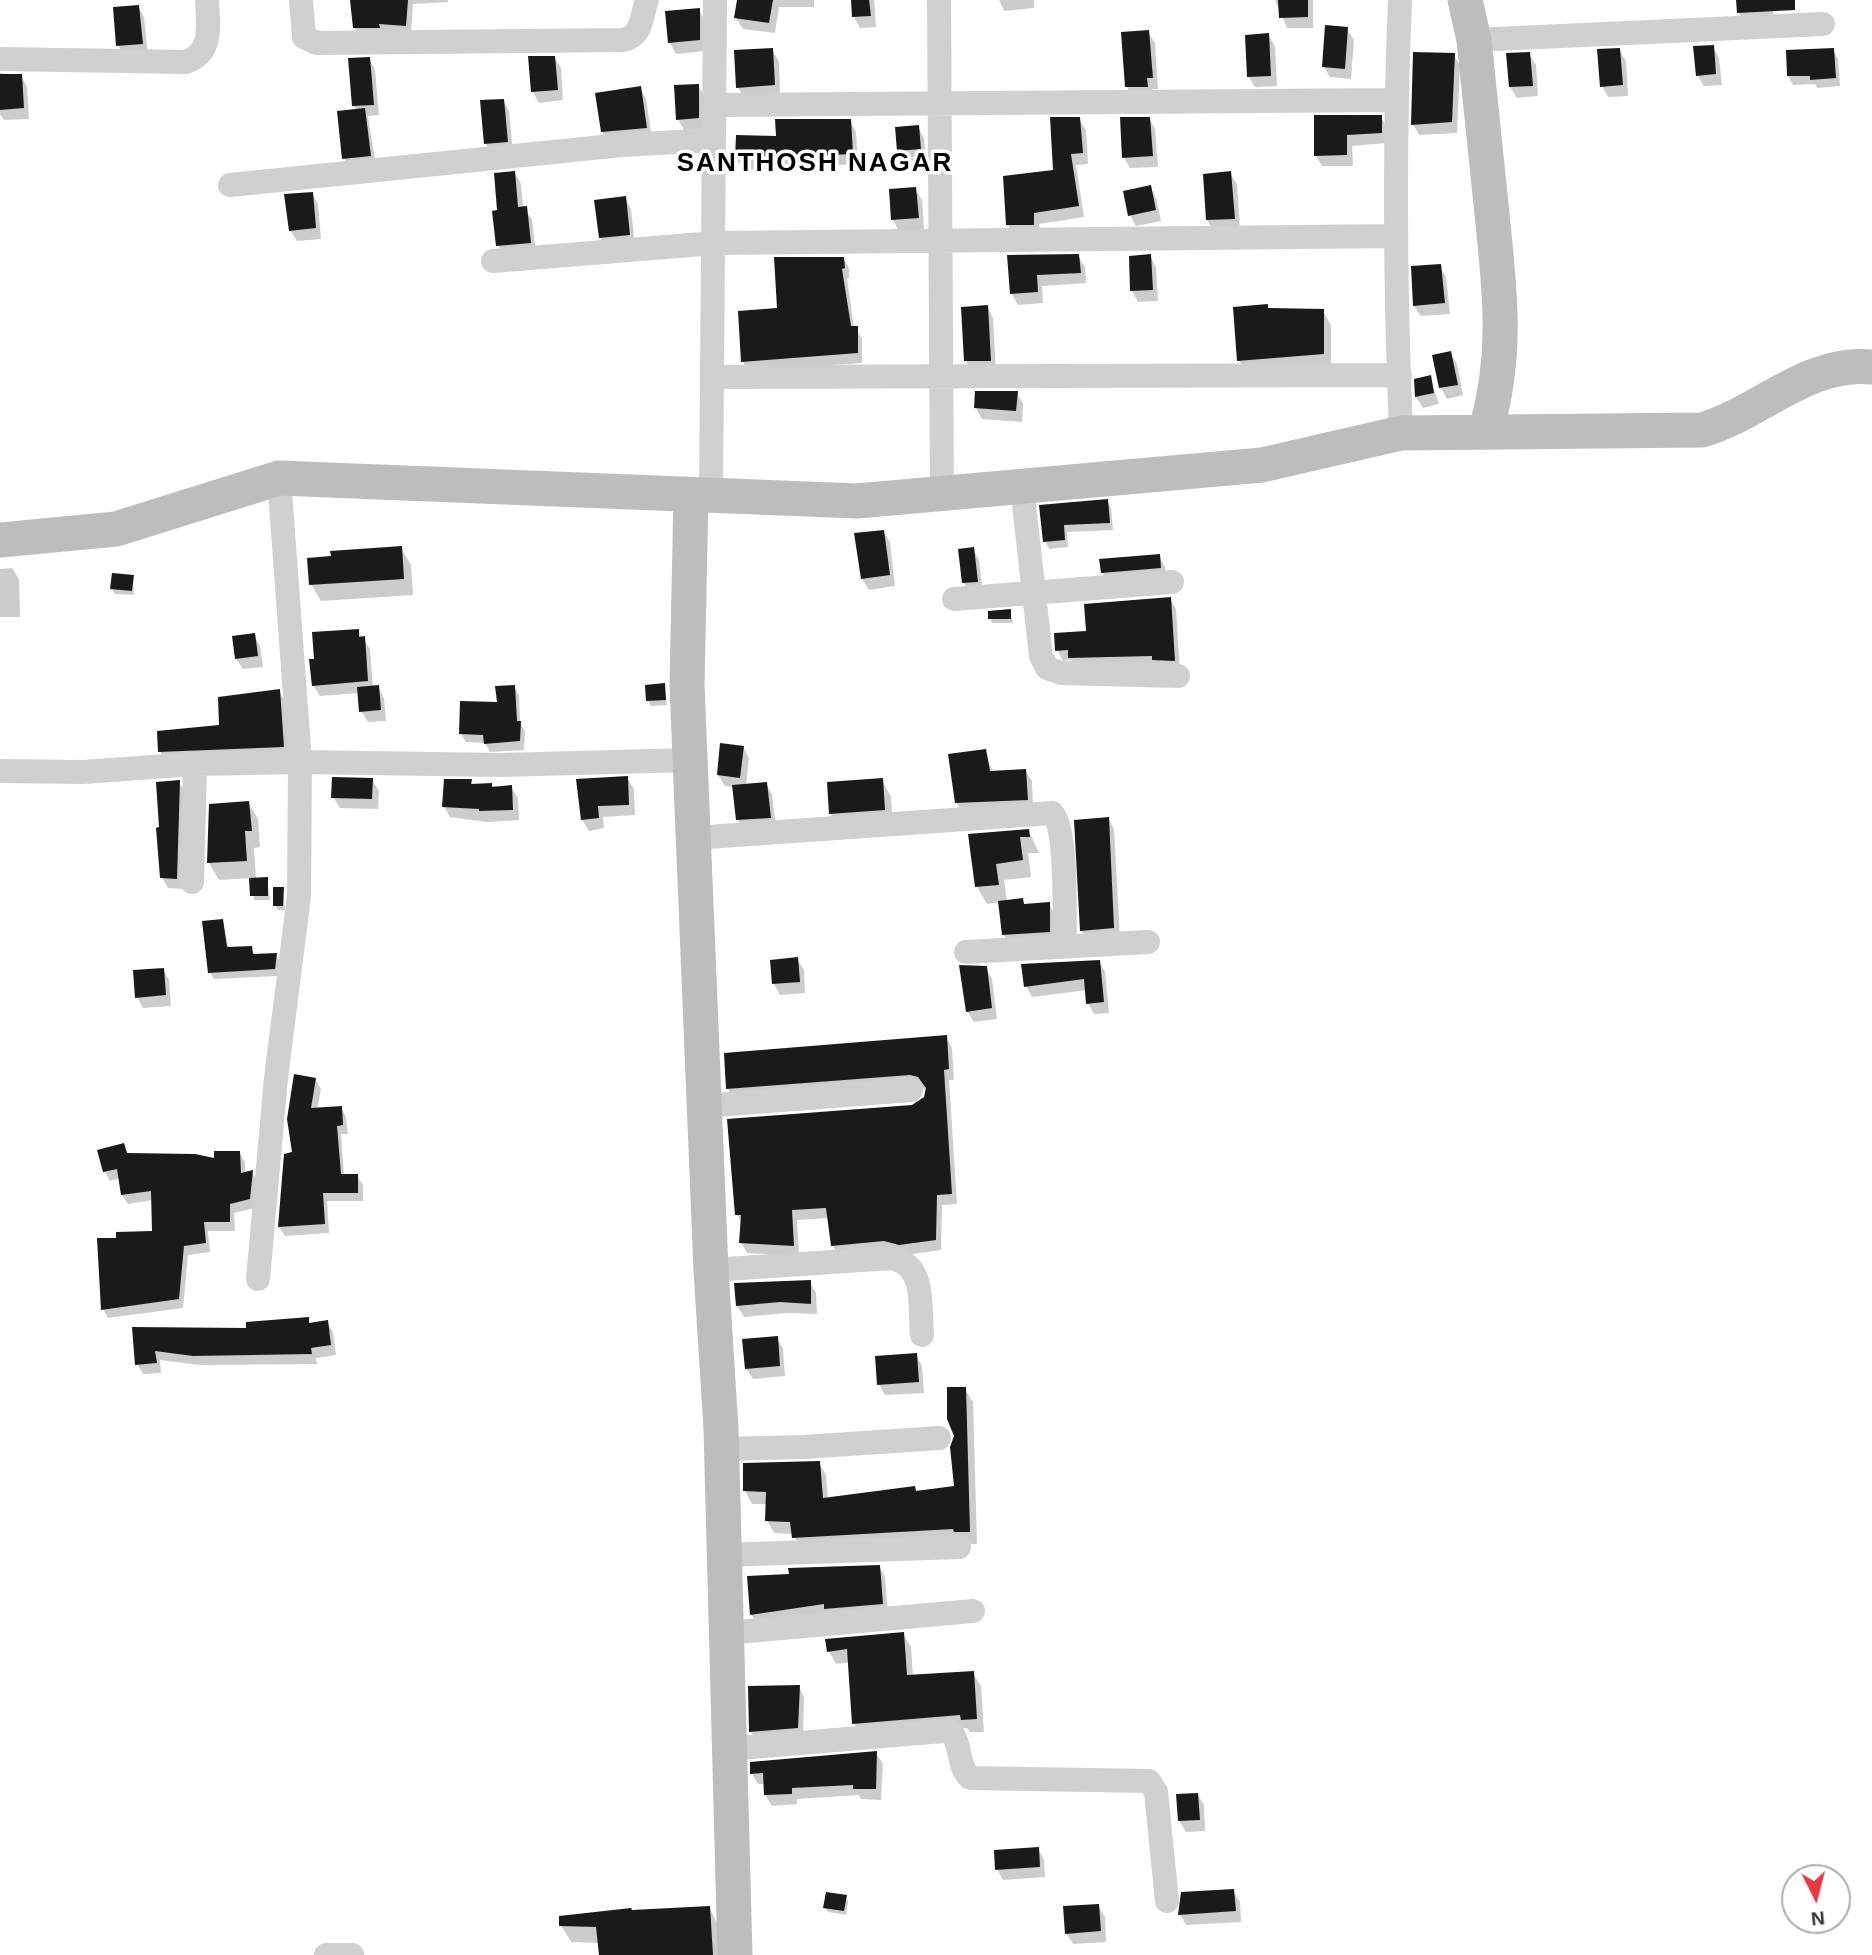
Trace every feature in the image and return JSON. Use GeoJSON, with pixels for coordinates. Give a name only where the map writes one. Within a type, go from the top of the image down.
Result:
{"type":"FeatureCollection","features":[{"type":"Feature","properties":{"kind":"main road"},"geometry":{"type":"LineString","coordinates":[[1465,0],[1474,40],[1500,296],[1501,349],[1497,390],[1486,430]]}},
{"type":"Feature","properties":{"kind":"main road"},"geometry":{"type":"LineString","coordinates":[[0,540],[117,529],[279,478],[857,501],[1262,465],[1401,427],[1486,430],[1702,430],[1726,423],[1811,375],[1858,366],[1872,367]]}},
{"type":"Feature","properties":{"kind":"main road"},"geometry":{"type":"LineString","coordinates":[[701,496],[687,685],[710,1270],[721,1448],[735,1955]]}},
{"type":"Feature","properties":{"kind":"street"},"geometry":{"type":"LineString","coordinates":[[0,59],[187,62],[200,54],[208,39],[207,0]]}},
{"type":"Feature","properties":{"kind":"street"},"geometry":{"type":"LineString","coordinates":[[301,0],[304,37],[317,43],[623,40],[630,38],[640,28],[647,0]]}},
{"type":"Feature","properties":{"kind":"street"},"geometry":{"type":"LineString","coordinates":[[701,496],[713,377],[715,0]]}},
{"type":"Feature","properties":{"kind":"street"},"geometry":{"type":"LineString","coordinates":[[939,0],[942,494]]}},
{"type":"Feature","properties":{"kind":"street"},"geometry":{"type":"LineString","coordinates":[[1400,0],[1396,100],[1396,236],[1401,427]]}},
{"type":"Feature","properties":{"kind":"street"},"geometry":{"type":"LineString","coordinates":[[1474,40],[1823,24]]}},
{"type":"Feature","properties":{"kind":"street"},"geometry":{"type":"LineString","coordinates":[[716,105],[1396,100]]}},
{"type":"Feature","properties":{"kind":"street"},"geometry":{"type":"LineString","coordinates":[[230,184],[622,145],[714,140]]}},
{"type":"Feature","properties":{"kind":"street"},"geometry":{"type":"LineString","coordinates":[[493,261],[715,243],[1396,236]]}},
{"type":"Feature","properties":{"kind":"street"},"geometry":{"type":"LineString","coordinates":[[713,377],[940,374],[1400,384]]}},
{"type":"Feature","properties":{"kind":"street"},"geometry":{"type":"LineString","coordinates":[[258,1279],[276,1078],[299,896],[300,762],[279,478]]}},
{"type":"Feature","properties":{"kind":"street"},"geometry":{"type":"LineString","coordinates":[[1022,487],[1041,656],[1047,668],[1061,673],[1178,676]]}},
{"type":"Feature","properties":{"kind":"street"},"geometry":{"type":"LineString","coordinates":[[954,599],[1172,582]]}},
{"type":"Feature","properties":{"kind":"street"},"geometry":{"type":"LineString","coordinates":[[0,771],[83,772],[195,764],[300,762],[500,765],[690,760]]}},
{"type":"Feature","properties":{"kind":"street"},"geometry":{"type":"LineString","coordinates":[[192,883],[195,764]]}},
{"type":"Feature","properties":{"kind":"street"},"geometry":{"type":"LineString","coordinates":[[693,838],[1041,811],[1052,813],[1057,818],[1061,839],[1065,946]]}},
{"type":"Feature","properties":{"kind":"street"},"geometry":{"type":"LineString","coordinates":[[966,952],[1148,942]]}},
{"type":"Feature","properties":{"kind":"street"},"geometry":{"type":"LineString","coordinates":[[704,1106],[911,1090]]}},
{"type":"Feature","properties":{"kind":"street"},"geometry":{"type":"LineString","coordinates":[[710,1270],[892,1258],[903,1261],[916,1274],[922,1335]]}},
{"type":"Feature","properties":{"kind":"street"},"geometry":{"type":"LineString","coordinates":[[721,1448],[804,1447],[939,1438]]}},
{"type":"Feature","properties":{"kind":"street"},"geometry":{"type":"LineString","coordinates":[[724,1555],[959,1547]]}},
{"type":"Feature","properties":{"kind":"street"},"geometry":{"type":"LineString","coordinates":[[726,1633],[973,1611]]}},
{"type":"Feature","properties":{"kind":"street"},"geometry":{"type":"LineString","coordinates":[[728,1749],[943,1731],[951,1732],[956,1737],[964,1772],[970,1778],[1150,1781],[1156,1792],[1167,1901]]}},
{"type":"Feature","properties":{"kind":"street"},"geometry":{"type":"LineString","coordinates":[[326,1955],[352,1955]]}},
{"type":"Feature","properties":{"kind":"building"},"geometry":{"type":"Polygon","coordinates":[[[350,0],[408,0],[406,26],[379,24],[380,28],[353,28],[350,0]]]}},
{"type":"Feature","properties":{"kind":"building"},"geometry":{"type":"Polygon","coordinates":[[[737,0],[773,0],[769,23],[734,18],[737,0]]]}},
{"type":"Feature","properties":{"kind":"building"},"geometry":{"type":"Polygon","coordinates":[[[851,0],[869,0],[871,16],[852,17],[851,0]]]}},
{"type":"Feature","properties":{"kind":"building"},"geometry":{"type":"Polygon","coordinates":[[[1278,0],[1308,0],[1308,17],[1279,18],[1278,0]]]}},
{"type":"Feature","properties":{"kind":"building"},"geometry":{"type":"Polygon","coordinates":[[[1736,0],[1795,0],[1795,10],[1737,13],[1736,0]]]}},
{"type":"Feature","properties":{"kind":"building"},"geometry":{"type":"Polygon","coordinates":[[[139,5],[143,44],[116,46],[113,7],[139,5]]]}},
{"type":"Feature","properties":{"kind":"building"},"geometry":{"type":"Polygon","coordinates":[[[700,8],[700,40],[668,43],[665,11],[700,8]]]}},
{"type":"Feature","properties":{"kind":"building"},"geometry":{"type":"Polygon","coordinates":[[[1325,25],[1348,27],[1345,69],[1322,67],[1325,25]]]}},
{"type":"Feature","properties":{"kind":"building"},"geometry":{"type":"Polygon","coordinates":[[[1149,30],[1153,78],[1147,78],[1148,87],[1125,87],[1121,32],[1149,30]]]}},
{"type":"Feature","properties":{"kind":"building"},"geometry":{"type":"Polygon","coordinates":[[[1269,33],[1271,76],[1247,77],[1245,35],[1269,33]]]}},
{"type":"Feature","properties":{"kind":"building"},"geometry":{"type":"Polygon","coordinates":[[[1714,45],[1716,74],[1696,76],[1693,46],[1714,45]]]}},
{"type":"Feature","properties":{"kind":"building"},"geometry":{"type":"Polygon","coordinates":[[[773,48],[775,85],[736,88],[734,50],[773,48]]]}},
{"type":"Feature","properties":{"kind":"building"},"geometry":{"type":"Polygon","coordinates":[[[1620,48],[1623,85],[1600,87],[1597,49],[1620,48]]]}},
{"type":"Feature","properties":{"kind":"building"},"geometry":{"type":"Polygon","coordinates":[[[1834,48],[1836,78],[1810,80],[1810,76],[1787,76],[1786,50],[1834,48]]]}},
{"type":"Feature","properties":{"kind":"building"},"geometry":{"type":"Polygon","coordinates":[[[1413,52],[1455,53],[1452,122],[1411,125],[1413,52]]]}},
{"type":"Feature","properties":{"kind":"building"},"geometry":{"type":"Polygon","coordinates":[[[1530,52],[1533,86],[1509,87],[1506,53],[1530,52]]]}},
{"type":"Feature","properties":{"kind":"building"},"geometry":{"type":"Polygon","coordinates":[[[528,56],[555,56],[558,90],[531,92],[528,56]]]}},
{"type":"Feature","properties":{"kind":"building"},"geometry":{"type":"Polygon","coordinates":[[[370,57],[374,105],[352,106],[348,58],[370,57]]]}},
{"type":"Feature","properties":{"kind":"building"},"geometry":{"type":"Polygon","coordinates":[[[0,74],[22,74],[24,108],[0,110],[0,74]]]}},
{"type":"Feature","properties":{"kind":"building"},"geometry":{"type":"Polygon","coordinates":[[[699,84],[699,118],[676,120],[674,85],[699,84]]]}},
{"type":"Feature","properties":{"kind":"building"},"geometry":{"type":"Polygon","coordinates":[[[641,86],[647,128],[601,132],[595,93],[641,86]]]}},
{"type":"Feature","properties":{"kind":"building"},"geometry":{"type":"Polygon","coordinates":[[[504,99],[508,142],[484,144],[480,100],[504,99]]]}},
{"type":"Feature","properties":{"kind":"building"},"geometry":{"type":"Polygon","coordinates":[[[365,108],[371,156],[342,159],[337,111],[365,108]]]}},
{"type":"Feature","properties":{"kind":"building"},"geometry":{"type":"Polygon","coordinates":[[[1314,115],[1382,115],[1382,133],[1347,135],[1347,155],[1314,156],[1314,115]]]}},
{"type":"Feature","properties":{"kind":"building"},"geometry":{"type":"Polygon","coordinates":[[[1050,117],[1080,117],[1083,153],[1071,154],[1079,206],[1034,213],[1034,225],[1006,225],[1003,176],[1053,170],[1050,117]]]}},
{"type":"Feature","properties":{"kind":"building"},"geometry":{"type":"Polygon","coordinates":[[[1120,117],[1150,117],[1153,156],[1122,158],[1120,117]]]}},
{"type":"Feature","properties":{"kind":"building"},"geometry":{"type":"Polygon","coordinates":[[[775,119],[851,119],[853,154],[735,159],[736,135],[776,136],[775,119]]]}},
{"type":"Feature","properties":{"kind":"building"},"geometry":{"type":"Polygon","coordinates":[[[919,125],[921,149],[897,151],[895,127],[919,125]]]}},
{"type":"Feature","properties":{"kind":"building"},"geometry":{"type":"Polygon","coordinates":[[[515,171],[518,207],[527,206],[531,243],[496,246],[492,211],[497,210],[494,173],[515,171]]]}},
{"type":"Feature","properties":{"kind":"building"},"geometry":{"type":"Polygon","coordinates":[[[1231,171],[1235,219],[1206,220],[1203,174],[1231,171]]]}},
{"type":"Feature","properties":{"kind":"building"},"geometry":{"type":"Polygon","coordinates":[[[1151,185],[1156,210],[1128,216],[1123,191],[1151,185]]]}},
{"type":"Feature","properties":{"kind":"building"},"geometry":{"type":"Polygon","coordinates":[[[916,187],[919,218],[891,220],[889,189],[916,187]]]}},
{"type":"Feature","properties":{"kind":"building"},"geometry":{"type":"Polygon","coordinates":[[[313,192],[316,228],[289,231],[284,194],[313,192]]]}},
{"type":"Feature","properties":{"kind":"building"},"geometry":{"type":"Polygon","coordinates":[[[626,196],[630,235],[599,238],[594,200],[626,196]]]}},
{"type":"Feature","properties":{"kind":"building"},"geometry":{"type":"Polygon","coordinates":[[[1079,254],[1081,273],[1037,275],[1038,292],[1010,294],[1007,255],[1079,254]]]}},
{"type":"Feature","properties":{"kind":"building"},"geometry":{"type":"Polygon","coordinates":[[[1151,254],[1153,290],[1130,291],[1129,256],[1151,254]]]}},
{"type":"Feature","properties":{"kind":"building"},"geometry":{"type":"Polygon","coordinates":[[[774,257],[844,257],[845,268],[842,269],[851,326],[858,326],[858,353],[741,362],[738,311],[777,308],[774,257]]]}},
{"type":"Feature","properties":{"kind":"building"},"geometry":{"type":"Polygon","coordinates":[[[1441,264],[1445,303],[1413,306],[1411,266],[1441,264]]]}},
{"type":"Feature","properties":{"kind":"building"},"geometry":{"type":"Polygon","coordinates":[[[1268,304],[1268,308],[1324,309],[1324,354],[1237,361],[1233,307],[1268,304]]]}},
{"type":"Feature","properties":{"kind":"building"},"geometry":{"type":"Polygon","coordinates":[[[988,305],[991,361],[964,361],[961,307],[988,305]]]}},
{"type":"Feature","properties":{"kind":"building"},"geometry":{"type":"Polygon","coordinates":[[[1451,351],[1458,385],[1439,388],[1432,355],[1451,351]]]}},
{"type":"Feature","properties":{"kind":"building"},"geometry":{"type":"Polygon","coordinates":[[[1431,375],[1434,393],[1415,397],[1414,379],[1431,375]]]}},
{"type":"Feature","properties":{"kind":"building"},"geometry":{"type":"Polygon","coordinates":[[[975,391],[1018,391],[1016,411],[974,408],[975,391]]]}},
{"type":"Feature","properties":{"kind":"building"},"geometry":{"type":"Polygon","coordinates":[[[1108,499],[1110,523],[1064,525],[1065,540],[1043,542],[1039,505],[1108,499]]]}},
{"type":"Feature","properties":{"kind":"building"},"geometry":{"type":"Polygon","coordinates":[[[884,530],[890,575],[861,579],[854,533],[884,530]]]}},
{"type":"Feature","properties":{"kind":"building"},"geometry":{"type":"Polygon","coordinates":[[[402,546],[404,579],[309,585],[307,558],[331,556],[330,551],[402,546]]]}},
{"type":"Feature","properties":{"kind":"building"},"geometry":{"type":"Polygon","coordinates":[[[974,547],[978,582],[962,583],[958,549],[974,547]]]}},
{"type":"Feature","properties":{"kind":"building"},"geometry":{"type":"Polygon","coordinates":[[[1160,554],[1161,568],[1101,573],[1099,559],[1160,554]]]}},
{"type":"Feature","properties":{"kind":"building"},"geometry":{"type":"Polygon","coordinates":[[[112,573],[134,575],[132,591],[110,589],[112,573]]]}},
{"type":"Feature","properties":{"kind":"building"},"geometry":{"type":"Polygon","coordinates":[[[1171,597],[1175,661],[1152,660],[1152,656],[1068,658],[1068,650],[1055,651],[1054,633],[1086,631],[1084,604],[1171,597]]]}},
{"type":"Feature","properties":{"kind":"building"},"geometry":{"type":"Polygon","coordinates":[[[1011,609],[1011,619],[988,619],[988,611],[1011,609]]]}},
{"type":"Feature","properties":{"kind":"building"},"geometry":{"type":"Polygon","coordinates":[[[359,629],[359,637],[365,636],[368,681],[312,686],[309,659],[314,659],[312,632],[359,629]]]}},
{"type":"Feature","properties":{"kind":"building"},"geometry":{"type":"Polygon","coordinates":[[[255,633],[258,656],[235,659],[232,636],[255,633]]]}},
{"type":"Feature","properties":{"kind":"building"},"geometry":{"type":"Polygon","coordinates":[[[665,683],[666,700],[646,701],[645,685],[665,683]]]}},
{"type":"Feature","properties":{"kind":"building"},"geometry":{"type":"Polygon","coordinates":[[[379,685],[381,710],[359,712],[357,687],[379,685]]]}},
{"type":"Feature","properties":{"kind":"building"},"geometry":{"type":"Polygon","coordinates":[[[515,685],[517,721],[521,721],[520,741],[484,744],[483,735],[459,734],[460,701],[497,702],[495,686],[515,685]]]}},
{"type":"Feature","properties":{"kind":"building"},"geometry":{"type":"Polygon","coordinates":[[[280,689],[284,747],[158,752],[157,731],[219,725],[218,697],[280,689]]]}},
{"type":"Feature","properties":{"kind":"building"},"geometry":{"type":"Polygon","coordinates":[[[720,743],[744,746],[740,778],[717,775],[720,743]]]}},
{"type":"Feature","properties":{"kind":"building"},"geometry":{"type":"Polygon","coordinates":[[[986,749],[990,771],[1026,769],[1028,800],[955,803],[948,754],[986,749]]]}},
{"type":"Feature","properties":{"kind":"building"},"geometry":{"type":"Polygon","coordinates":[[[628,776],[629,805],[598,806],[599,818],[581,820],[576,779],[628,776]]]}},
{"type":"Feature","properties":{"kind":"building"},"geometry":{"type":"Polygon","coordinates":[[[332,777],[373,778],[372,799],[331,798],[332,777]]]}},
{"type":"Feature","properties":{"kind":"building"},"geometry":{"type":"Polygon","coordinates":[[[883,778],[885,810],[829,814],[827,782],[883,778]]]}},
{"type":"Feature","properties":{"kind":"building"},"geometry":{"type":"Polygon","coordinates":[[[444,779],[472,779],[471,784],[492,783],[492,787],[512,785],[513,810],[479,811],[442,807],[444,779]]]}},
{"type":"Feature","properties":{"kind":"building"},"geometry":{"type":"Polygon","coordinates":[[[180,780],[177,879],[160,878],[156,782],[180,780]]]}},
{"type":"Feature","properties":{"kind":"building"},"geometry":{"type":"Polygon","coordinates":[[[767,782],[771,818],[736,820],[732,785],[767,782]]]}},
{"type":"Feature","properties":{"kind":"building"},"geometry":{"type":"Polygon","coordinates":[[[249,801],[252,831],[245,831],[247,861],[207,863],[209,804],[249,801]]]}},
{"type":"Feature","properties":{"kind":"building"},"geometry":{"type":"Polygon","coordinates":[[[1109,817],[1114,928],[1080,931],[1074,820],[1109,817]]]}},
{"type":"Feature","properties":{"kind":"building"},"geometry":{"type":"Polygon","coordinates":[[[1029,829],[1030,837],[1020,837],[1023,860],[996,864],[999,885],[975,887],[968,834],[1029,829]]]}},
{"type":"Feature","properties":{"kind":"building"},"geometry":{"type":"Polygon","coordinates":[[[268,877],[268,896],[250,896],[249,878],[268,877]]]}},
{"type":"Feature","properties":{"kind":"building"},"geometry":{"type":"Polygon","coordinates":[[[273,887],[284,887],[283,906],[273,906],[273,887]]]}},
{"type":"Feature","properties":{"kind":"building"},"geometry":{"type":"Polygon","coordinates":[[[1023,898],[1024,904],[1050,902],[1050,932],[1002,935],[998,901],[1023,898]]]}},
{"type":"Feature","properties":{"kind":"building"},"geometry":{"type":"Polygon","coordinates":[[[223,919],[227,947],[252,946],[253,954],[277,953],[275,969],[208,973],[202,921],[223,919]]]}},
{"type":"Feature","properties":{"kind":"building"},"geometry":{"type":"Polygon","coordinates":[[[798,957],[800,982],[772,984],[770,960],[798,957]]]}},
{"type":"Feature","properties":{"kind":"building"},"geometry":{"type":"Polygon","coordinates":[[[1100,960],[1104,1002],[1086,1004],[1084,979],[1024,987],[1021,964],[1100,960]]]}},
{"type":"Feature","properties":{"kind":"building"},"geometry":{"type":"Polygon","coordinates":[[[959,965],[987,966],[992,1008],[966,1012],[959,965]]]}},
{"type":"Feature","properties":{"kind":"building"},"geometry":{"type":"Polygon","coordinates":[[[164,968],[166,995],[135,998],[133,970],[164,968]]]}},
{"type":"Feature","properties":{"kind":"building"},"geometry":{"type":"Polygon","coordinates":[[[947,1035],[949,1069],[944,1070],[952,1194],[937,1195],[936,1240],[899,1245],[884,1241],[831,1246],[826,1208],[792,1210],[794,1246],[739,1243],[741,1215],[735,1215],[727,1119],[912,1105],[924,1097],[926,1088],[918,1077],[910,1075],[726,1089],[724,1053],[947,1035]]]}},
{"type":"Feature","properties":{"kind":"building"},"geometry":{"type":"Polygon","coordinates":[[[294,1074],[316,1078],[311,1108],[342,1106],[343,1125],[337,1126],[341,1174],[358,1174],[358,1193],[323,1193],[325,1224],[278,1227],[284,1154],[292,1152],[287,1119],[294,1074]]]}},
{"type":"Feature","properties":{"kind":"building"},"geometry":{"type":"Polygon","coordinates":[[[124,1143],[127,1153],[195,1154],[214,1158],[214,1151],[240,1151],[241,1173],[253,1170],[250,1199],[230,1204],[230,1222],[204,1222],[206,1243],[184,1246],[179,1299],[101,1310],[97,1238],[116,1238],[116,1232],[152,1231],[151,1191],[121,1195],[117,1169],[103,1172],[97,1150],[124,1143]]]}},
{"type":"Feature","properties":{"kind":"building"},"geometry":{"type":"Polygon","coordinates":[[[811,1280],[811,1304],[780,1302],[736,1306],[734,1283],[811,1280]]]}},
{"type":"Feature","properties":{"kind":"building"},"geometry":{"type":"Polygon","coordinates":[[[309,1317],[309,1323],[328,1320],[331,1345],[311,1348],[312,1354],[193,1356],[155,1351],[157,1363],[135,1365],[132,1327],[246,1328],[246,1322],[309,1317]]]}},
{"type":"Feature","properties":{"kind":"building"},"geometry":{"type":"Polygon","coordinates":[[[778,1336],[780,1366],[745,1369],[742,1339],[778,1336]]]}},
{"type":"Feature","properties":{"kind":"building"},"geometry":{"type":"Polygon","coordinates":[[[917,1353],[919,1382],[877,1385],[875,1356],[917,1353]]]}},
{"type":"Feature","properties":{"kind":"building"},"geometry":{"type":"Polygon","coordinates":[[[947,1387],[966,1387],[970,1532],[954,1532],[953,1529],[792,1538],[790,1522],[765,1521],[766,1492],[743,1491],[743,1463],[820,1461],[823,1498],[915,1486],[916,1491],[954,1486],[950,1447],[954,1436],[947,1419],[947,1387]]]}},
{"type":"Feature","properties":{"kind":"building"},"geometry":{"type":"Polygon","coordinates":[[[880,1565],[883,1604],[824,1609],[824,1604],[750,1615],[747,1576],[789,1574],[788,1568],[880,1565]]]}},
{"type":"Feature","properties":{"kind":"building"},"geometry":{"type":"Polygon","coordinates":[[[904,1632],[907,1675],[974,1671],[977,1719],[961,1720],[960,1715],[852,1724],[847,1649],[827,1652],[825,1639],[904,1632]]]}},
{"type":"Feature","properties":{"kind":"building"},"geometry":{"type":"Polygon","coordinates":[[[800,1685],[798,1728],[749,1732],[748,1686],[800,1685]]]}},
{"type":"Feature","properties":{"kind":"building"},"geometry":{"type":"Polygon","coordinates":[[[877,1751],[876,1789],[853,1789],[853,1785],[792,1788],[792,1794],[764,1795],[763,1773],[750,1774],[750,1762],[877,1751]]]}},
{"type":"Feature","properties":{"kind":"building"},"geometry":{"type":"Polygon","coordinates":[[[1198,1793],[1200,1820],[1178,1821],[1176,1794],[1198,1793]]]}},
{"type":"Feature","properties":{"kind":"building"},"geometry":{"type":"Polygon","coordinates":[[[1039,1847],[1040,1867],[995,1870],[994,1850],[1039,1847]]]}},
{"type":"Feature","properties":{"kind":"building"},"geometry":{"type":"Polygon","coordinates":[[[1234,1889],[1236,1911],[1178,1915],[1181,1892],[1234,1889]]]}},
{"type":"Feature","properties":{"kind":"building"},"geometry":{"type":"Polygon","coordinates":[[[826,1892],[847,1895],[844,1911],[823,1908],[826,1892]]]}},
{"type":"Feature","properties":{"kind":"building"},"geometry":{"type":"Polygon","coordinates":[[[1099,1904],[1101,1931],[1065,1934],[1063,1906],[1099,1904]]]}},
{"type":"Feature","properties":{"kind":"building"},"geometry":{"type":"Polygon","coordinates":[[[710,1906],[713,1955],[599,1955],[596,1927],[559,1926],[559,1916],[631,1908],[710,1906]]]}},
{"type":"Feature","properties":{"kind":"district","name":"SANTHOSH NAGAR"},"geometry":{"type":"Point","coordinates":[815,164]}}]}
